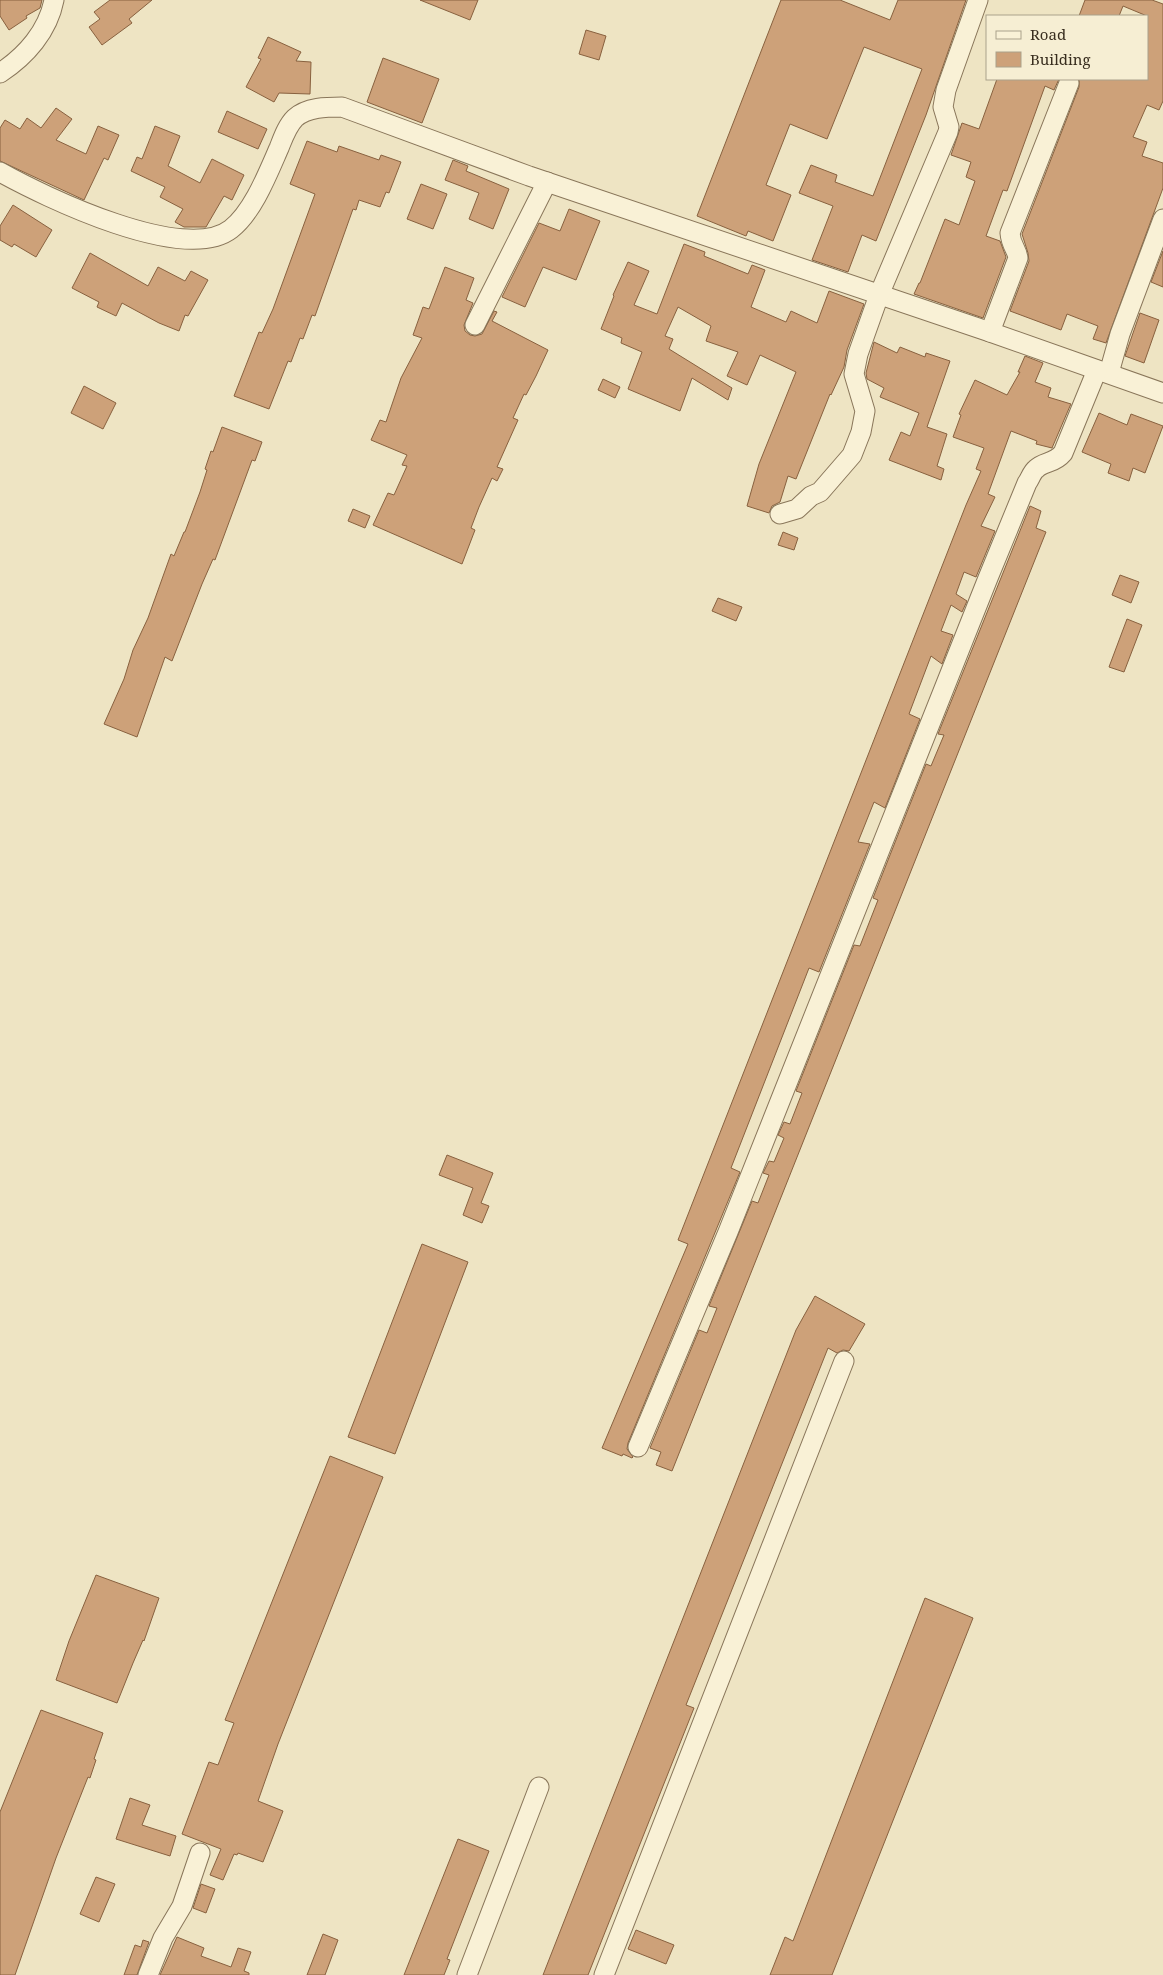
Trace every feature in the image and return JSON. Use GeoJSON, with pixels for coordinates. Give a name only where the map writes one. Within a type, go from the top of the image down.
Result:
{"type":"FeatureCollection","features":[{"type":"Feature","properties":{"kind":"street"},"geometry":{"type":"LineString","coordinates":[[0,73],[10,67],[33,45],[48,20],[54,0]]}},
{"type":"Feature","properties":{"kind":"street"},"geometry":{"type":"LineString","coordinates":[[780,514],[797,509],[810,496],[820,492],[852,455],[861,432],[865,411],[854,374],[858,354],[879,295],[948,132],[949,127],[943,107],[946,90],[978,0]]}},
{"type":"Feature","properties":{"kind":"street"},"geometry":{"type":"LineString","coordinates":[[990,332],[1018,258],[1018,252],[1011,243],[1010,233],[1069,84]]}},
{"type":"Feature","properties":{"kind":"street"},"geometry":{"type":"LineString","coordinates":[[3,176],[87,214],[129,227],[175,239],[196,240],[219,236],[231,229],[247,213],[269,170],[288,126],[296,117],[310,110],[328,107],[342,108],[547,182],[990,332],[1163,393]]}},
{"type":"Feature","properties":{"kind":"street"},"geometry":{"type":"LineString","coordinates":[[475,325],[547,182]]}},
{"type":"Feature","properties":{"kind":"street"},"geometry":{"type":"LineString","coordinates":[[638,1447],[728,1232],[988,578],[1028,483],[1035,470],[1042,465],[1054,462],[1063,454],[1120,334],[1163,219]]}},
{"type":"Feature","properties":{"kind":"street"},"geometry":{"type":"LineString","coordinates":[[604,1975],[844,1361]]}},
{"type":"Feature","properties":{"kind":"street"},"geometry":{"type":"LineString","coordinates":[[467,1975],[539,1787]]}},
{"type":"Feature","properties":{"kind":"street"},"geometry":{"type":"LineString","coordinates":[[148,1975],[163,1938],[182,1906],[200,1853]]}},
{"type":"Feature","properties":{"kind":"building"},"geometry":{"type":"Polygon","coordinates":[[[0,0],[42,0],[40,8],[26,16],[27,18],[9,30],[0,16],[0,0]]]}},
{"type":"Feature","properties":{"kind":"building"},"geometry":{"type":"Polygon","coordinates":[[[110,0],[152,0],[129,19],[132,23],[102,45],[89,27],[100,19],[94,12],[110,0]]]}},
{"type":"Feature","properties":{"kind":"building"},"geometry":{"type":"Polygon","coordinates":[[[420,0],[478,0],[470,20],[420,0]]]}},
{"type":"Feature","properties":{"kind":"building"},"geometry":{"type":"Polygon","coordinates":[[[781,0],[840,0],[890,20],[898,0],[966,0],[926,115],[876,241],[862,235],[848,272],[812,260],[833,206],[799,193],[811,165],[837,175],[835,182],[873,196],[922,69],[864,47],[827,139],[790,124],[766,185],[791,195],[773,241],[748,231],[746,236],[697,216],[781,0]]]}},
{"type":"Feature","properties":{"kind":"building"},"geometry":{"type":"Polygon","coordinates":[[[1085,0],[1152,0],[1163,4],[1163,101],[1159,110],[1147,105],[1133,137],[1147,142],[1142,156],[1163,163],[1163,188],[1106,343],[1093,339],[1098,326],[1067,314],[1061,330],[1010,311],[1029,261],[1022,234],[1079,87],[1079,80],[1148,80],[1148,15],[1123,6],[1119,15],[1079,15],[1085,0]]]}},
{"type":"Feature","properties":{"kind":"building"},"geometry":{"type":"Polygon","coordinates":[[[586,30],[606,36],[599,60],[579,54],[586,30]]]}},
{"type":"Feature","properties":{"kind":"building"},"geometry":{"type":"Polygon","coordinates":[[[268,37],[301,52],[296,61],[311,62],[310,94],[279,93],[274,102],[246,87],[261,59],[258,58],[268,37]]]}},
{"type":"Feature","properties":{"kind":"building"},"geometry":{"type":"Polygon","coordinates":[[[383,58],[439,79],[422,123],[367,102],[383,58]]]}},
{"type":"Feature","properties":{"kind":"building"},"geometry":{"type":"Polygon","coordinates":[[[997,80],[1059,80],[1054,90],[1045,86],[1007,191],[1003,190],[986,236],[1000,241],[1006,257],[983,318],[914,294],[945,219],[959,225],[975,181],[966,177],[971,162],[951,155],[962,123],[979,129],[997,80]]]}},
{"type":"Feature","properties":{"kind":"building"},"geometry":{"type":"Polygon","coordinates":[[[56,108],[72,119],[56,140],[86,154],[98,126],[119,135],[108,160],[104,158],[84,200],[0,161],[0,128],[5,120],[20,129],[27,118],[41,128],[56,108]]]}},
{"type":"Feature","properties":{"kind":"building"},"geometry":{"type":"Polygon","coordinates":[[[227,111],[267,129],[258,149],[218,132],[227,111]]]}},
{"type":"Feature","properties":{"kind":"building"},"geometry":{"type":"Polygon","coordinates":[[[155,126],[180,136],[168,166],[200,183],[212,159],[244,175],[232,200],[224,196],[206,227],[184,227],[175,222],[183,209],[160,197],[165,187],[131,171],[137,157],[142,159],[155,126]]]}},
{"type":"Feature","properties":{"kind":"building"},"geometry":{"type":"Polygon","coordinates":[[[307,141],[337,152],[339,146],[379,160],[381,155],[401,162],[389,193],[386,192],[380,207],[359,200],[356,210],[353,209],[315,316],[312,315],[303,339],[300,338],[291,362],[288,361],[269,409],[234,396],[259,332],[262,333],[273,309],[315,194],[290,184],[307,141]]]}},
{"type":"Feature","properties":{"kind":"building"},"geometry":{"type":"Polygon","coordinates":[[[453,160],[468,166],[466,171],[509,189],[493,229],[469,219],[479,193],[445,180],[453,160]]]}},
{"type":"Feature","properties":{"kind":"building"},"geometry":{"type":"Polygon","coordinates":[[[421,184],[447,194],[433,229],[407,219],[421,184]]]}},
{"type":"Feature","properties":{"kind":"building"},"geometry":{"type":"Polygon","coordinates":[[[13,205],[52,230],[36,257],[14,244],[12,247],[0,240],[0,226],[13,205]]]}},
{"type":"Feature","properties":{"kind":"building"},"geometry":{"type":"Polygon","coordinates":[[[569,209],[600,221],[576,280],[543,267],[525,307],[502,297],[539,223],[560,231],[569,209]]]}},
{"type":"Feature","properties":{"kind":"building"},"geometry":{"type":"Polygon","coordinates":[[[684,244],[705,252],[704,256],[748,274],[752,265],[765,270],[751,307],[786,322],[791,311],[817,323],[829,291],[864,304],[847,350],[844,367],[830,394],[796,479],[788,476],[780,502],[772,506],[769,513],[747,506],[759,464],[796,372],[760,355],[747,385],[727,376],[738,352],[706,341],[711,326],[678,307],[665,336],[673,339],[669,349],[732,388],[728,400],[692,378],[680,411],[628,389],[642,352],[621,343],[622,338],[601,329],[613,295],[628,262],[649,271],[634,305],[657,314],[684,244]]]}},
{"type":"Feature","properties":{"kind":"building"},"geometry":{"type":"Polygon","coordinates":[[[1163,251],[1163,287],[1151,282],[1163,251]]]}},
{"type":"Feature","properties":{"kind":"building"},"geometry":{"type":"Polygon","coordinates":[[[90,253],[148,286],[158,267],[185,281],[191,271],[208,280],[188,316],[185,315],[179,331],[159,323],[122,303],[116,316],[97,307],[99,302],[72,288],[90,253]]]}},
{"type":"Feature","properties":{"kind":"building"},"geometry":{"type":"Polygon","coordinates":[[[445,267],[474,278],[466,300],[473,303],[464,325],[465,331],[475,336],[482,334],[494,311],[497,312],[492,321],[548,350],[513,418],[518,420],[497,467],[503,469],[497,481],[492,478],[479,507],[471,528],[475,530],[462,564],[373,525],[388,493],[394,495],[407,466],[402,465],[407,455],[371,440],[380,420],[386,422],[401,378],[422,338],[413,335],[423,307],[429,309],[445,267]]]}},
{"type":"Feature","properties":{"kind":"building"},"geometry":{"type":"Polygon","coordinates":[[[1140,313],[1159,320],[1144,363],[1125,356],[1140,313]]]}},
{"type":"Feature","properties":{"kind":"building"},"geometry":{"type":"Polygon","coordinates":[[[874,342],[897,353],[900,347],[925,357],[926,353],[950,361],[927,427],[947,434],[937,466],[944,469],[941,480],[889,460],[901,432],[910,436],[919,413],[880,397],[884,388],[867,379],[866,373],[874,342]]]}},
{"type":"Feature","properties":{"kind":"building"},"geometry":{"type":"Polygon","coordinates":[[[1025,356],[1043,363],[1035,382],[1051,388],[1048,397],[1071,404],[1052,448],[1036,444],[1037,441],[1011,431],[988,494],[995,497],[981,526],[995,531],[976,577],[964,572],[956,594],[967,601],[962,612],[951,605],[941,631],[953,635],[942,664],[931,656],[909,714],[920,719],[885,808],[874,802],[858,842],[870,844],[819,972],[809,968],[731,1168],[740,1172],[628,1443],[627,1449],[633,1457],[623,1454],[622,1456],[602,1448],[688,1244],[678,1240],[981,471],[976,469],[984,448],[953,437],[961,415],[959,414],[975,380],[1007,395],[1020,372],[1018,372],[1025,356]]]}},
{"type":"Feature","properties":{"kind":"building"},"geometry":{"type":"Polygon","coordinates":[[[603,379],[620,387],[615,398],[598,390],[603,379]]]}},
{"type":"Feature","properties":{"kind":"building"},"geometry":{"type":"Polygon","coordinates":[[[84,386],[116,403],[103,429],[71,413],[84,386]]]}},
{"type":"Feature","properties":{"kind":"building"},"geometry":{"type":"Polygon","coordinates":[[[1099,413],[1127,425],[1131,414],[1163,426],[1145,473],[1133,468],[1129,481],[1108,473],[1111,464],[1082,452],[1099,413]]]}},
{"type":"Feature","properties":{"kind":"building"},"geometry":{"type":"Polygon","coordinates":[[[222,427],[262,442],[255,461],[252,460],[215,560],[213,559],[202,584],[172,661],[165,657],[137,737],[104,724],[124,679],[133,650],[148,618],[171,554],[174,556],[185,532],[200,492],[211,451],[213,452],[222,427]]]}},
{"type":"Feature","properties":{"kind":"building"},"geometry":{"type":"Polygon","coordinates":[[[1030,506],[1041,511],[1036,528],[1046,532],[672,1471],[656,1465],[661,1452],[650,1448],[699,1330],[707,1333],[717,1308],[709,1306],[752,1201],[758,1203],[769,1175],[763,1173],[769,1161],[774,1162],[784,1138],[778,1135],[784,1122],[790,1124],[802,1093],[796,1091],[854,945],[860,946],[878,900],[873,898],[926,764],[931,766],[944,735],[938,734],[1030,506]]]}},
{"type":"Feature","properties":{"kind":"building"},"geometry":{"type":"Polygon","coordinates":[[[353,509],[370,516],[365,528],[348,521],[353,509]]]}},
{"type":"Feature","properties":{"kind":"building"},"geometry":{"type":"Polygon","coordinates":[[[783,532],[798,538],[794,550],[778,545],[783,532]]]}},
{"type":"Feature","properties":{"kind":"building"},"geometry":{"type":"Polygon","coordinates":[[[1120,575],[1139,582],[1131,603],[1112,595],[1120,575]]]}},
{"type":"Feature","properties":{"kind":"building"},"geometry":{"type":"Polygon","coordinates":[[[718,598],[742,607],[736,621],[712,611],[718,598]]]}},
{"type":"Feature","properties":{"kind":"building"},"geometry":{"type":"Polygon","coordinates":[[[1127,619],[1142,625],[1124,672],[1109,667],[1127,619]]]}},
{"type":"Feature","properties":{"kind":"building"},"geometry":{"type":"Polygon","coordinates":[[[447,1155],[493,1173],[481,1203],[489,1206],[482,1223],[463,1215],[473,1188],[439,1175],[447,1155]]]}},
{"type":"Feature","properties":{"kind":"building"},"geometry":{"type":"Polygon","coordinates":[[[422,1244],[468,1262],[395,1454],[348,1437],[422,1244]]]}},
{"type":"Feature","properties":{"kind":"building"},"geometry":{"type":"Polygon","coordinates":[[[815,1296],[865,1324],[849,1351],[843,1350],[837,1353],[828,1348],[686,1705],[694,1708],[588,1975],[543,1975],[796,1330],[815,1296]]]}},
{"type":"Feature","properties":{"kind":"building"},"geometry":{"type":"Polygon","coordinates":[[[330,1456],[383,1477],[278,1744],[258,1801],[283,1811],[263,1862],[238,1853],[237,1855],[234,1854],[223,1880],[210,1875],[221,1849],[182,1834],[209,1762],[218,1765],[234,1723],[225,1720],[330,1456]]]}},
{"type":"Feature","properties":{"kind":"building"},"geometry":{"type":"Polygon","coordinates":[[[96,1575],[159,1598],[144,1641],[117,1703],[56,1680],[69,1641],[96,1575]]]}},
{"type":"Feature","properties":{"kind":"building"},"geometry":{"type":"Polygon","coordinates":[[[925,1598],[973,1618],[832,1975],[770,1975],[785,1937],[793,1941],[925,1598]]]}},
{"type":"Feature","properties":{"kind":"building"},"geometry":{"type":"Polygon","coordinates":[[[41,1710],[103,1733],[90,1778],[88,1777],[56,1858],[15,1975],[0,1975],[0,1812],[41,1710]]]}},
{"type":"Feature","properties":{"kind":"building"},"geometry":{"type":"Polygon","coordinates":[[[130,1798],[150,1805],[142,1825],[176,1836],[170,1856],[116,1839],[130,1798]]]}},
{"type":"Feature","properties":{"kind":"building"},"geometry":{"type":"Polygon","coordinates":[[[458,1839],[489,1851],[447,1959],[450,1960],[444,1975],[404,1975],[458,1839]]]}},
{"type":"Feature","properties":{"kind":"building"},"geometry":{"type":"Polygon","coordinates":[[[96,1877],[115,1884],[99,1922],[80,1914],[96,1877]]]}},
{"type":"Feature","properties":{"kind":"building"},"geometry":{"type":"Polygon","coordinates":[[[201,1884],[215,1889],[206,1913],[193,1908],[201,1884]]]}},
{"type":"Feature","properties":{"kind":"building"},"geometry":{"type":"Polygon","coordinates":[[[636,1930],[674,1945],[666,1964],[628,1949],[636,1930]]]}},
{"type":"Feature","properties":{"kind":"building"},"geometry":{"type":"Polygon","coordinates":[[[323,1934],[338,1940],[325,1975],[307,1975],[323,1934]]]}},
{"type":"Feature","properties":{"kind":"building"},"geometry":{"type":"Polygon","coordinates":[[[177,1937],[204,1948],[201,1956],[231,1967],[238,1948],[251,1952],[244,1971],[249,1973],[249,1975],[160,1975],[177,1937]]]}},
{"type":"Feature","properties":{"kind":"building"},"geometry":{"type":"Polygon","coordinates":[[[143,1940],[149,1942],[137,1975],[124,1975],[135,1945],[141,1947],[143,1940]]]}}]}
